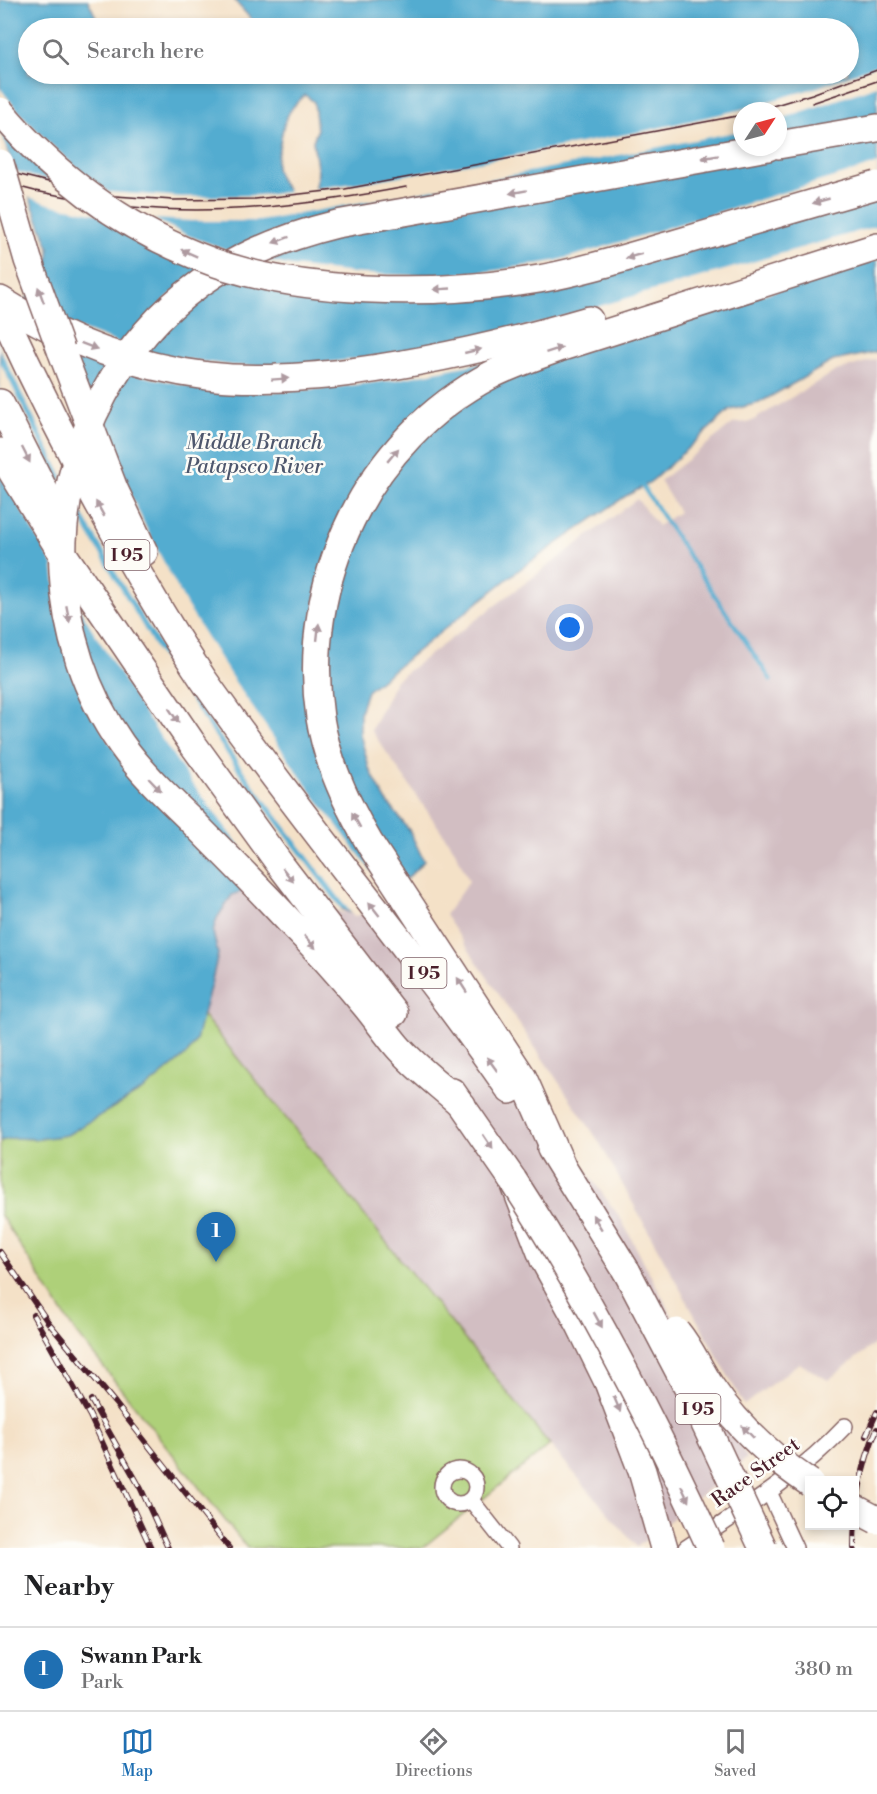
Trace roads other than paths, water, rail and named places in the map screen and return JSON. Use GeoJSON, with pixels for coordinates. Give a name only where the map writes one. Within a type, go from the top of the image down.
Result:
{"type":"FeatureCollection","features":[{"type":"Feature","properties":{"kind":"highway"},"geometry":{"type":"LineString","coordinates":[[0,111],[40,155],[87,194],[121,217],[168,243],[198,257],[231,268],[333,286],[436,290],[541,279],[640,254],[877,185]]}},
{"type":"Feature","properties":{"kind":"highway"},"geometry":{"type":"LineString","coordinates":[[787,143],[877,128]]}},
{"type":"Feature","properties":{"kind":"highway"},"geometry":{"type":"LineString","coordinates":[[462,1105],[398,1047],[310,942],[146,775],[110,726],[90,689],[75,647],[63,585],[63,521],[76,458],[92,415],[128,354],[142,336],[189,291],[222,268],[259,249],[296,235],[337,224],[733,153]]}},
{"type":"Feature","properties":{"kind":"highway"},"geometry":{"type":"LineString","coordinates":[[0,163],[28,260],[114,489],[177,613],[281,786]]}},
{"type":"Feature","properties":{"kind":"highway"},"geometry":{"type":"LineString","coordinates":[[0,300],[49,330],[143,363],[208,376],[272,380],[375,369],[504,344],[877,237]]}},
{"type":"Feature","properties":{"kind":"highway"},"geometry":{"type":"LineString","coordinates":[[561,1164],[523,1078],[370,844],[349,807],[333,768],[320,720],[316,654],[321,607],[335,556],[356,508],[370,485],[400,447],[444,406],[491,375],[559,348],[877,247]]}},
{"type":"Feature","properties":{"kind":"highway","name":"I 95"},"geometry":{"type":"LineString","coordinates":[[0,307],[41,396],[79,470],[202,678],[281,786],[477,1043],[561,1164],[627,1272],[686,1385],[763,1548]]}},
{"type":"Feature","properties":{"kind":"highway","name":"I 95"},"geometry":{"type":"LineString","coordinates":[[0,403],[51,503],[142,668],[254,830],[462,1105],[562,1256],[608,1336],[711,1548]]}},
{"type":"Feature","properties":{"kind":"highway"},"geometry":{"type":"LineString","coordinates":[[0,452],[57,545],[142,668]]}},
{"type":"Feature","properties":{"kind":"highway"},"geometry":{"type":"LineString","coordinates":[[513,1180],[544,1260],[580,1325],[620,1411],[642,1471],[664,1548]]}},
{"type":"Feature","properties":{"kind":"highway"},"geometry":{"type":"LineString","coordinates":[[627,1272],[683,1339],[712,1388],[738,1421],[770,1454],[805,1478]]}},
{"type":"Feature","properties":{"kind":"highway"},"geometry":{"type":"LineString","coordinates":[[859,1511],[877,1520]]}},
{"type":"Feature","properties":{"kind":"street","name":"Race Street"},"geometry":{"type":"LineString","coordinates":[[686,1548],[807,1464],[845,1426]]}},
{"type":"Feature","properties":{"kind":"street"},"geometry":{"type":"LineString","coordinates":[[769,1492],[795,1548]]}},
{"type":"Feature","properties":{"kind":"street"},"geometry":{"type":"LineString","coordinates":[[471,1500],[509,1548]]}},
{"type":"Feature","properties":{"kind":"water","name":"Middle Branch Patapsco River"},"geometry":{"type":"Polygon","coordinates":[[[0,0],[88,0],[96,18],[18,18],[18,84],[859,84],[859,18],[250,18],[234,0],[877,0],[877,352],[833,361],[759,403],[730,410],[654,479],[516,572],[367,691],[360,712],[360,734],[369,768],[386,800],[409,830],[424,861],[387,899],[353,914],[274,880],[232,895],[217,918],[213,932],[218,954],[196,1040],[188,1053],[146,1088],[67,1135],[0,1141],[0,318],[30,295],[49,257],[49,247],[28,194],[0,136],[0,0]],[[305,95],[293,107],[286,119],[276,166],[283,185],[305,206],[314,190],[318,173],[313,141],[317,131],[314,102],[305,95]]]}},
{"type":"Feature","properties":{"kind":"waterway"},"geometry":{"type":"LineString","coordinates":[[643,487],[771,680]]}},
{"type":"Feature","properties":{"kind":"tram line"},"geometry":{"type":"LineString","coordinates":[[859,77],[877,70]]}},
{"type":"Feature","properties":{"kind":"tram line"},"geometry":{"type":"LineString","coordinates":[[812,103],[877,81]]}},
{"type":"Feature","properties":{"kind":"tram line"},"geometry":{"type":"LineString","coordinates":[[786,102],[839,84]]}},
{"type":"Feature","properties":{"kind":"tram line"},"geometry":{"type":"LineString","coordinates":[[0,170],[101,195],[173,200],[255,199],[345,189],[733,117]]}},
{"type":"Feature","properties":{"kind":"tram line"},"geometry":{"type":"LineString","coordinates":[[0,182],[99,203]]}},
{"type":"Feature","properties":{"kind":"tram line"},"geometry":{"type":"LineString","coordinates":[[132,207],[201,210],[269,207],[338,199],[406,187]]}},
{"type":"Feature","properties":{"kind":"railway"},"geometry":{"type":"LineString","coordinates":[[0,1252],[48,1322],[229,1548]]}},
{"type":"Feature","properties":{"kind":"railway"},"geometry":{"type":"LineString","coordinates":[[33,1315],[90,1416],[151,1548]]}},
{"type":"Feature","properties":{"kind":"railway"},"geometry":{"type":"LineString","coordinates":[[91,1400],[141,1489],[168,1548]]}},
{"type":"Feature","properties":{"kind":"railway"},"geometry":{"type":"LineString","coordinates":[[866,1436],[877,1412]]}},
{"type":"Feature","properties":{"kind":"railway"},"geometry":{"type":"LineString","coordinates":[[854,1548],[855,1518],[860,1487],[871,1443],[877,1429]]}},
{"type":"Feature","properties":{"kind":"place","name":"Swann Park"},"geometry":{"type":"Point","coordinates":[216,1262]}}]}
